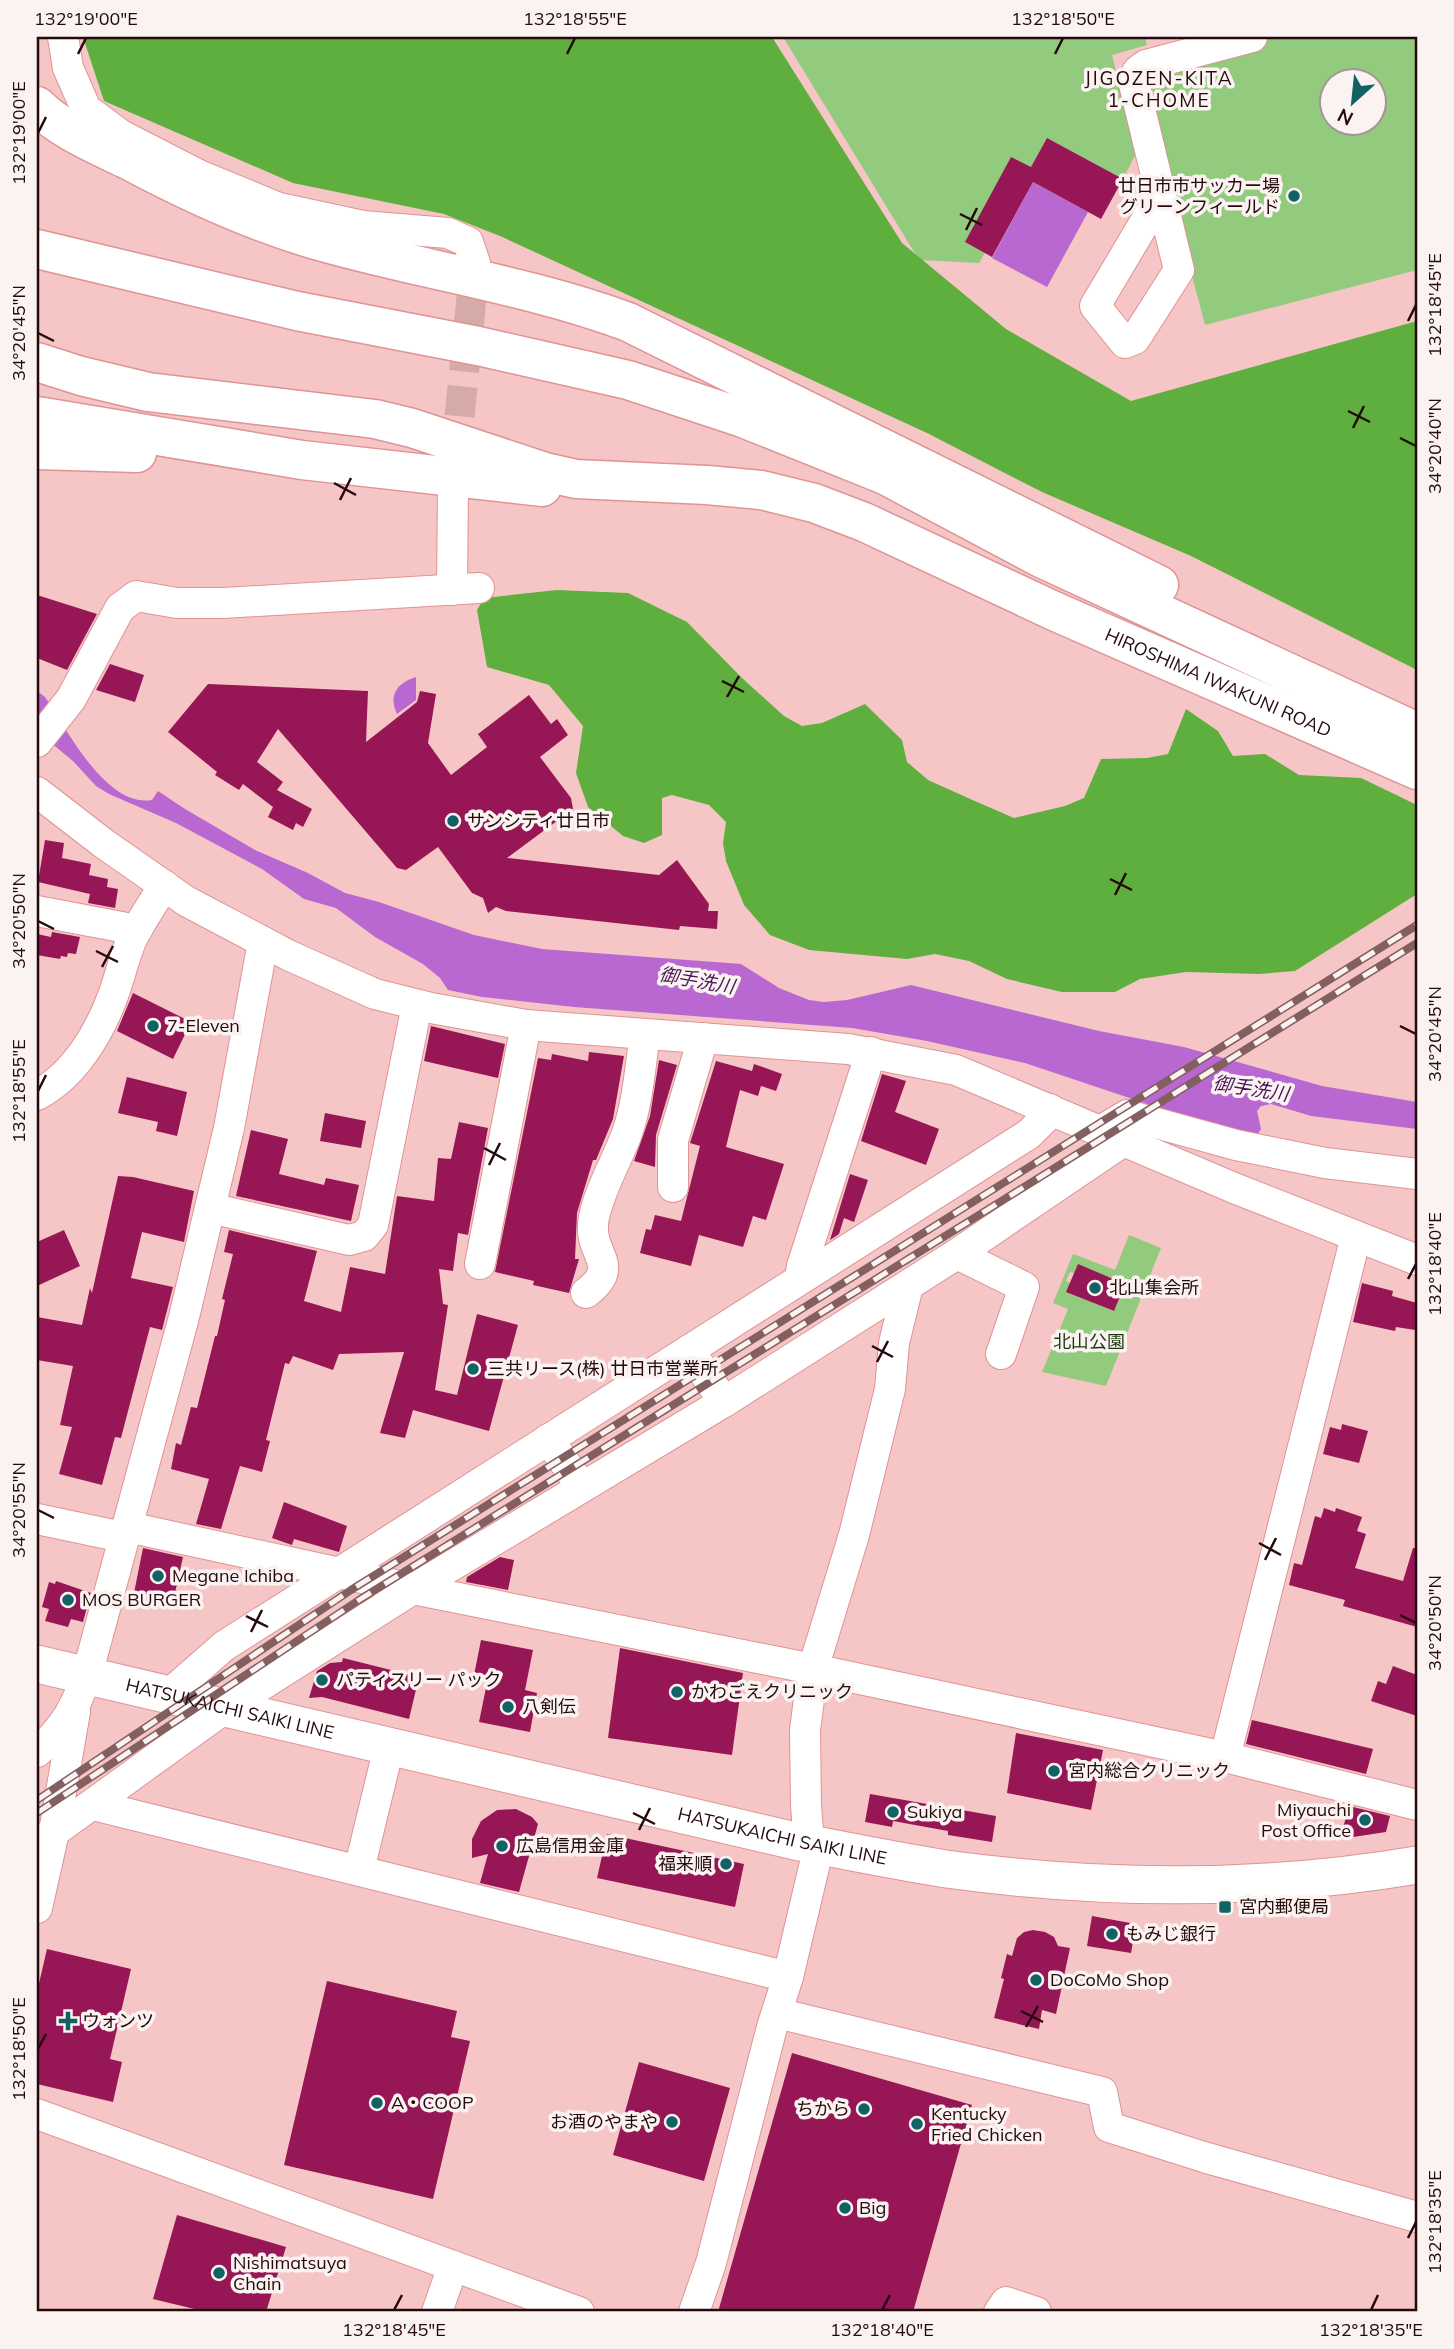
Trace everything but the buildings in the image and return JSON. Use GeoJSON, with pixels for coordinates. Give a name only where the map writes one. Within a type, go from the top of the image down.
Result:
{"type":"FeatureCollection","features":[{"type":"Feature","properties":{"kind":"highway"},"geometry":{"type":"LineString","coordinates":[[37,106],[61,124],[148,171],[253,219],[362,253],[600,312],[656,335],[1165,588],[1207,613],[1275,661],[1330,691]]}},
{"type":"Feature","properties":{"kind":"highway"},"geometry":{"type":"LineString","coordinates":[[37,226],[117,260],[191,284]]}},
{"type":"Feature","properties":{"kind":"highway"},"geometry":{"type":"LineString","coordinates":[[37,249],[297,311],[478,346],[628,380],[743,418],[885,475],[1041,558],[1417,732]]}},
{"type":"Feature","properties":{"kind":"highway"},"geometry":{"type":"LineString","coordinates":[[37,362],[148,392],[374,419],[412,428],[545,472],[607,482]]}},
{"type":"Feature","properties":{"kind":"highway"},"geometry":{"type":"LineString","coordinates":[[37,416],[327,464],[543,487],[607,482]]}},
{"type":"Feature","properties":{"kind":"highway"},"geometry":{"type":"LineString","coordinates":[[818,416],[885,475]]}},
{"type":"Feature","properties":{"kind":"highway"},"geometry":{"type":"LineString","coordinates":[[37,450],[171,454],[233,450]]}},
{"type":"Feature","properties":{"kind":"highway","name":"HIROSHIMA IWAKUNI ROAD"},"geometry":{"type":"LineString","coordinates":[[607,482],[734,487],[761,490],[814,503],[864,522],[1017,594],[1417,770]]}},
{"type":"Feature","properties":{"kind":"main road","name":"HATSUKAICHI SAIKI LINE"},"geometry":{"type":"LineString","coordinates":[[37,1664],[82,1690],[168,1695],[814,1845],[948,1869],[1025,1878],[1181,1884],[1336,1876],[1417,1865]]}},
{"type":"Feature","properties":{"kind":"street"},"geometry":{"type":"LineString","coordinates":[[63,37],[68,68],[86,109],[121,135],[199,175],[279,208],[363,226],[448,233],[468,242],[475,263]]}},
{"type":"Feature","properties":{"kind":"street"},"geometry":{"type":"LineString","coordinates":[[1161,195],[1134,84],[1138,69],[1252,37]]}},
{"type":"Feature","properties":{"kind":"street"},"geometry":{"type":"LineString","coordinates":[[37,742],[71,699],[120,608],[136,596],[177,603],[223,603],[466,589],[453,488]]}},
{"type":"Feature","properties":{"kind":"street"},"geometry":{"type":"LineString","coordinates":[[37,792],[103,844],[187,901],[263,942],[348,984],[375,994],[417,1005],[526,1025],[871,1052],[963,1072],[1234,1188],[1417,1260]]}},
{"type":"Feature","properties":{"kind":"street"},"geometry":{"type":"LineString","coordinates":[[37,1095],[60,1078],[93,1038],[108,1007],[137,930],[164,885]]}},
{"type":"Feature","properties":{"kind":"street"},"geometry":{"type":"LineString","coordinates":[[37,911],[137,930]]}},
{"type":"Feature","properties":{"kind":"street"},"geometry":{"type":"LineString","coordinates":[[37,1908],[46,1838],[82,1690],[184,1317],[229,1128],[263,942]]}},
{"type":"Feature","properties":{"kind":"street"},"geometry":{"type":"LineString","coordinates":[[210,1208],[349,1240],[364,1236],[373,1225],[417,1005]]}},
{"type":"Feature","properties":{"kind":"street"},"geometry":{"type":"LineString","coordinates":[[480,1264],[526,1025]]}},
{"type":"Feature","properties":{"kind":"street"},"geometry":{"type":"LineString","coordinates":[[586,1293],[597,1285],[604,1274],[603,1261],[592,1234],[594,1215],[627,1132],[645,1034]]}},
{"type":"Feature","properties":{"kind":"street"},"geometry":{"type":"LineString","coordinates":[[673,1187],[673,1140],[703,1038]]}},
{"type":"Feature","properties":{"kind":"street"},"geometry":{"type":"LineString","coordinates":[[800,1279],[871,1052]]}},
{"type":"Feature","properties":{"kind":"street"},"geometry":{"type":"LineString","coordinates":[[168,1695],[224,1646],[1029,1134],[1050,1109]]}},
{"type":"Feature","properties":{"kind":"street"},"geometry":{"type":"LineString","coordinates":[[46,1838],[224,1709],[413,1589],[724,1402],[957,1254],[1114,1135],[1127,1115],[1261,1150],[1325,1163],[1417,1174]]}},
{"type":"Feature","properties":{"kind":"street"},"geometry":{"type":"LineString","coordinates":[[1225,1756],[1356,1236]]}},
{"type":"Feature","properties":{"kind":"street"},"geometry":{"type":"LineString","coordinates":[[957,1254],[1024,1287],[1001,1354]]}},
{"type":"Feature","properties":{"kind":"street"},"geometry":{"type":"LineString","coordinates":[[694,2312],[711,2263],[788,1977],[814,1845],[806,1805],[805,1730],[813,1669],[858,1521],[890,1389],[894,1343],[908,1286]]}},
{"type":"Feature","properties":{"kind":"street"},"geometry":{"type":"LineString","coordinates":[[689,1350],[724,1402]]}},
{"type":"Feature","properties":{"kind":"street"},"geometry":{"type":"LineString","coordinates":[[548,1439],[582,1488]]}},
{"type":"Feature","properties":{"kind":"street"},"geometry":{"type":"LineString","coordinates":[[37,1520],[113,1535],[137,1530],[413,1589],[813,1669],[1225,1756],[1417,1805]]}},
{"type":"Feature","properties":{"kind":"street"},"geometry":{"type":"LineString","coordinates":[[37,1752],[52,1738],[82,1690]]}},
{"type":"Feature","properties":{"kind":"street"},"geometry":{"type":"LineString","coordinates":[[359,1870],[388,1748]]}},
{"type":"Feature","properties":{"kind":"street"},"geometry":{"type":"LineString","coordinates":[[93,1805],[788,1977]]}},
{"type":"Feature","properties":{"kind":"street"},"geometry":{"type":"LineString","coordinates":[[777,2013],[1102,2092],[1109,2127],[1207,2158],[1417,2217]]}},
{"type":"Feature","properties":{"kind":"street"},"geometry":{"type":"LineString","coordinates":[[37,2113],[579,2312]]}},
{"type":"Feature","properties":{"kind":"street"},"geometry":{"type":"LineString","coordinates":[[437,2312],[453,2266]]}},
{"type":"Feature","properties":{"kind":"street"},"geometry":{"type":"LineString","coordinates":[[999,2312],[1006,2302],[1036,2312]]}},
{"type":"Feature","properties":{"kind":"green space"},"geometry":{"type":"Polygon","coordinates":[[[83,37],[772,37],[902,243],[1006,329],[1131,401],[1417,321],[1417,670],[1191,556],[1042,492],[927,433],[500,236],[444,214],[293,183],[104,101],[83,37]]]}},
{"type":"Feature","properties":{"kind":"green space"},"geometry":{"type":"Polygon","coordinates":[[[783,37],[1145,37],[1147,45],[1112,55],[1136,153],[1123,179],[1047,138],[1031,167],[965,242],[985,253],[979,263],[919,260],[783,37]]]}},
{"type":"Feature","properties":{"kind":"green space","name":"廿日市市サッカー場 グリーンフィールド"},"geometry":{"type":"Polygon","coordinates":[[[1266,37],[1417,37],[1417,270],[1205,325],[1138,70],[1266,37]]]}},
{"type":"Feature","properties":{"kind":"green space"},"geometry":{"type":"Polygon","coordinates":[[[557,590],[628,593],[687,622],[784,716],[802,726],[822,723],[865,704],[902,740],[907,762],[928,780],[1014,818],[1065,806],[1084,798],[1101,759],[1147,758],[1168,754],[1186,709],[1218,731],[1233,756],[1265,754],[1299,775],[1361,778],[1417,805],[1417,894],[1295,971],[1259,974],[1186,972],[1140,979],[1115,992],[1062,992],[1007,979],[969,961],[935,954],[907,959],[809,950],[770,935],[744,905],[726,861],[723,843],[726,822],[709,805],[672,795],[662,798],[662,835],[644,843],[623,836],[588,807],[576,773],[583,726],[549,685],[487,667],[477,610],[484,598],[557,590]]]}},
{"type":"Feature","properties":{"kind":"green space","name":"北山公園"},"geometry":{"type":"Polygon","coordinates":[[[1129,1235],[1161,1248],[1106,1386],[1042,1372],[1068,1309],[1053,1303],[1073,1254],[1115,1270],[1129,1235]],[[1070,1272],[1066,1281],[1070,1283],[1067,1292],[1113,1311],[1124,1284],[1070,1272]]]}},
{"type":"Feature","properties":{"kind":"water"},"geometry":{"type":"Polygon","coordinates":[[[1033,182],[1088,212],[1047,287],[992,258],[1033,182]]]}},
{"type":"Feature","properties":{"kind":"water"},"geometry":{"type":"Polygon","coordinates":[[[416,677],[416,700],[397,714],[394,707],[396,691],[399,686],[416,677]]]}},
{"type":"Feature","properties":{"kind":"water","name":"御手洗川"},"geometry":{"type":"Polygon","coordinates":[[[37,691],[45,697],[90,764],[119,792],[135,799],[152,800],[158,791],[255,850],[345,893],[474,935],[542,949],[741,964],[779,988],[809,1000],[824,1002],[847,1000],[911,985],[1099,1031],[1184,1047],[1322,1086],[1417,1102],[1417,1129],[1311,1116],[1271,1104],[1261,1106],[1257,1111],[1261,1129],[1256,1137],[1216,1127],[1025,1063],[927,1041],[852,1028],[574,1007],[482,997],[448,990],[440,978],[423,964],[375,937],[336,908],[304,899],[262,869],[176,823],[96,786],[74,762],[37,731],[37,691]]]}},
{"type":"Feature","properties":{"kind":"tunnel"},"geometry":{"type":"LineString","coordinates":[[455,461],[475,263]]}},
{"type":"Feature","properties":{"kind":"railway"},"geometry":{"type":"LineString","coordinates":[[37,1800],[351,1590],[1417,925]]}},
{"type":"Feature","properties":{"kind":"railway"},"geometry":{"type":"LineString","coordinates":[[37,1813],[359,1600],[1417,943]]}},
{"type":"Feature","properties":{"kind":"place","name":"廿日市市サッカー場 グリーンフィールド"},"geometry":{"type":"Point","coordinates":[1294,196]}},
{"type":"Feature","properties":{"kind":"place","name":"サンシティ廿日市"},"geometry":{"type":"Point","coordinates":[453,821]}},
{"type":"Feature","properties":{"kind":"place","name":"7-Eleven"},"geometry":{"type":"Point","coordinates":[153,1026]}},
{"type":"Feature","properties":{"kind":"place","name":"北山集会所"},"geometry":{"type":"Point","coordinates":[1095,1288]}},
{"type":"Feature","properties":{"kind":"place","name":"三共リース(株) 廿日市営業所"},"geometry":{"type":"Point","coordinates":[473,1369]}},
{"type":"Feature","properties":{"kind":"place","name":"Megane Ichiba"},"geometry":{"type":"Point","coordinates":[158,1576]}},
{"type":"Feature","properties":{"kind":"place","name":"MOS BURGER"},"geometry":{"type":"Point","coordinates":[68,1600]}},
{"type":"Feature","properties":{"kind":"place","name":"パティスリー パック"},"geometry":{"type":"Point","coordinates":[322,1680]}},
{"type":"Feature","properties":{"kind":"place","name":"かわごえクリニック"},"geometry":{"type":"Point","coordinates":[677,1692]}},
{"type":"Feature","properties":{"kind":"place","name":"八剣伝"},"geometry":{"type":"Point","coordinates":[508,1707]}},
{"type":"Feature","properties":{"kind":"place","name":"宮内総合クリニック"},"geometry":{"type":"Point","coordinates":[1054,1771]}},
{"type":"Feature","properties":{"kind":"place","name":"Sukiya"},"geometry":{"type":"Point","coordinates":[893,1812]}},
{"type":"Feature","properties":{"kind":"place","name":"Miyauchi Post Office"},"geometry":{"type":"Point","coordinates":[1365,1820]}},
{"type":"Feature","properties":{"kind":"place","name":"広島信用金庫"},"geometry":{"type":"Point","coordinates":[502,1846]}},
{"type":"Feature","properties":{"kind":"place","name":"福来順"},"geometry":{"type":"Point","coordinates":[726,1864]}},
{"type":"Feature","properties":{"kind":"place","name":"宮内郵便局"},"geometry":{"type":"Point","coordinates":[1225,1907]}},
{"type":"Feature","properties":{"kind":"place","name":"もみじ銀行"},"geometry":{"type":"Point","coordinates":[1112,1934]}},
{"type":"Feature","properties":{"kind":"place","name":"DoCoMo Shop"},"geometry":{"type":"Point","coordinates":[1036,1980]}},
{"type":"Feature","properties":{"kind":"place","name":"ウォンツ"},"geometry":{"type":"Point","coordinates":[68,2021]}},
{"type":"Feature","properties":{"kind":"place","name":"A・COOP"},"geometry":{"type":"Point","coordinates":[377,2103]}},
{"type":"Feature","properties":{"kind":"place","name":"ちから"},"geometry":{"type":"Point","coordinates":[864,2109]}},
{"type":"Feature","properties":{"kind":"place","name":"お酒のやまや"},"geometry":{"type":"Point","coordinates":[672,2122]}},
{"type":"Feature","properties":{"kind":"place","name":"Kentucky Fried Chicken"},"geometry":{"type":"Point","coordinates":[917,2124]}},
{"type":"Feature","properties":{"kind":"place","name":"Big"},"geometry":{"type":"Point","coordinates":[845,2208]}},
{"type":"Feature","properties":{"kind":"place","name":"Nishimatsuya Chain"},"geometry":{"type":"Point","coordinates":[219,2273]}},
{"type":"Feature","properties":{"kind":"district","name":"JIGOZEN-KITA 1-CHOME"},"geometry":{"type":"Point","coordinates":[1159,89]}}]}
